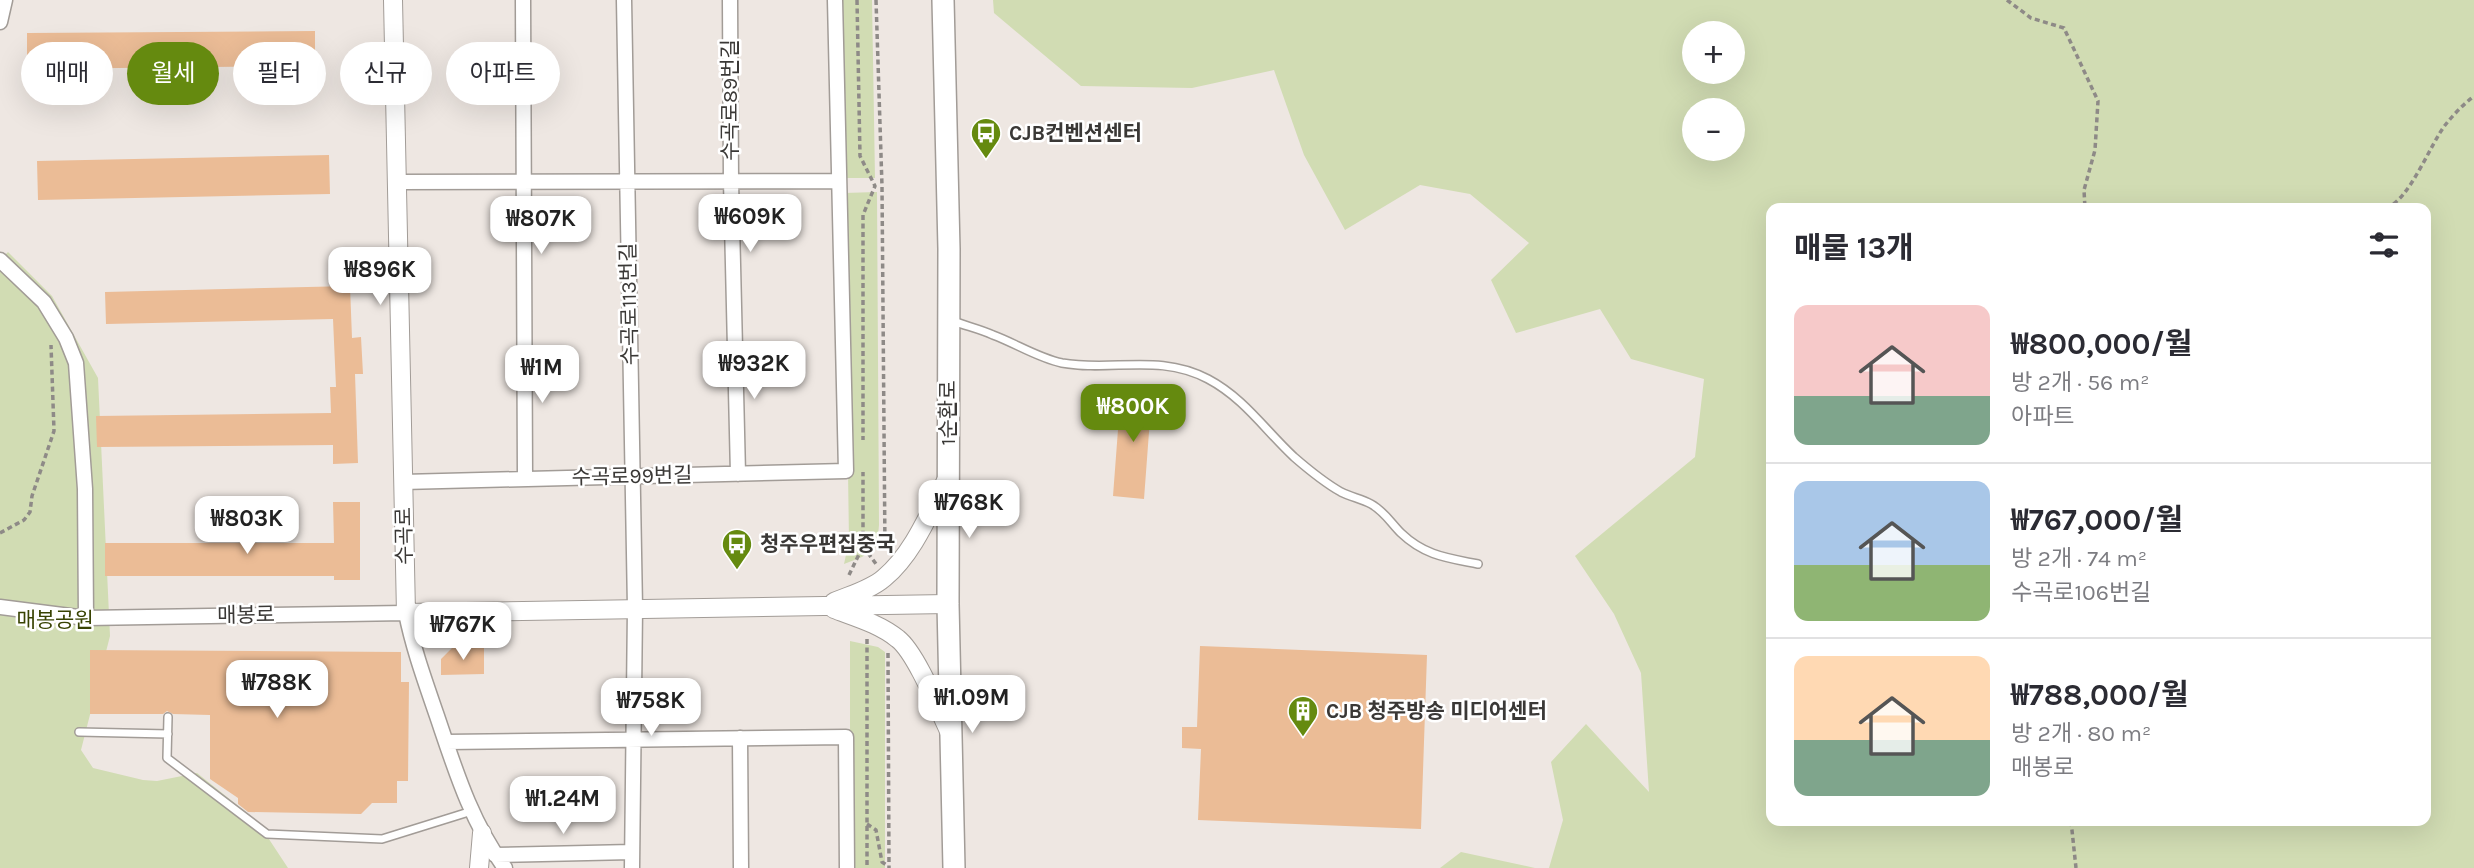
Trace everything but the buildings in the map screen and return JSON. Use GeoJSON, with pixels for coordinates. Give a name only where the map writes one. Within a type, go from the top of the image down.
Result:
{"type":"FeatureCollection","features":[{"type":"Feature","properties":{"kind":"main road","name":"1순환로"},"geometry":{"type":"LineString","coordinates":[[943,0],[948,320],[948,604],[954,868]]}},
{"type":"Feature","properties":{"kind":"street"},"geometry":{"type":"LineString","coordinates":[[0,22],[5,0]]}},
{"type":"Feature","properties":{"kind":"street","name":"수곡로"},"geometry":{"type":"LineString","coordinates":[[393,0],[405,613]]}},
{"type":"Feature","properties":{"kind":"street"},"geometry":{"type":"LineString","coordinates":[[523,0],[525,479]]}},
{"type":"Feature","properties":{"kind":"street","name":"수곡로113번길"},"geometry":{"type":"LineString","coordinates":[[624,0],[635,608],[632,868]]}},
{"type":"Feature","properties":{"kind":"street","name":"수곡로89번길"},"geometry":{"type":"LineString","coordinates":[[730,0],[738,474]]}},
{"type":"Feature","properties":{"kind":"street"},"geometry":{"type":"LineString","coordinates":[[835,0],[839,181]]}},
{"type":"Feature","properties":{"kind":"street","name":"수곡로89번길"},"geometry":{"type":"LineString","coordinates":[[396,182],[839,181]]}},
{"type":"Feature","properties":{"kind":"street","name":"수곡로99번길"},"geometry":{"type":"LineString","coordinates":[[403,482],[846,471],[839,181]]}},
{"type":"Feature","properties":{"kind":"street"},"geometry":{"type":"LineString","coordinates":[[0,260],[44,302],[76,363],[85,489],[86,618]]}},
{"type":"Feature","properties":{"kind":"street"},"geometry":{"type":"LineString","coordinates":[[824,606],[872,586],[896,566],[905,556],[948,477]]}},
{"type":"Feature","properties":{"kind":"street"},"geometry":{"type":"LineString","coordinates":[[505,868],[482,833],[456,777],[412,646],[405,613],[948,604]]}},
{"type":"Feature","properties":{"kind":"street"},"geometry":{"type":"LineString","coordinates":[[824,606],[871,623],[899,639],[914,661],[951,735]]}},
{"type":"Feature","properties":{"kind":"street","name":"매봉로"},"geometry":{"type":"LineString","coordinates":[[0,607],[86,618],[405,613]]}},
{"type":"Feature","properties":{"kind":"street"},"geometry":{"type":"LineString","coordinates":[[446,742],[846,737],[847,868]]}},
{"type":"Feature","properties":{"kind":"street"},"geometry":{"type":"LineString","coordinates":[[740,738],[741,868]]}},
{"type":"Feature","properties":{"kind":"street"},"geometry":{"type":"LineString","coordinates":[[479,868],[482,833]]}},
{"type":"Feature","properties":{"kind":"street"},"geometry":{"type":"LineString","coordinates":[[495,855],[632,852]]}},
{"type":"Feature","properties":{"kind":"lane"},"geometry":{"type":"LineString","coordinates":[[948,320],[993,334],[1059,362],[1087,366],[1129,363],[1170,366],[1205,377],[1230,392],[1295,457],[1321,478],[1343,493],[1372,504],[1387,515],[1399,532],[1421,550],[1478,564]]}},
{"type":"Feature","properties":{"kind":"lane"},"geometry":{"type":"LineString","coordinates":[[168,717],[167,758],[267,834],[382,839],[472,811]]}},
{"type":"Feature","properties":{"kind":"lane"},"geometry":{"type":"LineString","coordinates":[[79,732],[167,734]]}},
{"type":"Feature","properties":{"kind":"path"},"geometry":{"type":"LineString","coordinates":[[857,0],[860,156],[875,187],[863,215],[863,450]]}},
{"type":"Feature","properties":{"kind":"path"},"geometry":{"type":"LineString","coordinates":[[876,0],[882,186],[886,563]]}},
{"type":"Feature","properties":{"kind":"path"},"geometry":{"type":"LineString","coordinates":[[2007,0],[2031,18],[2064,28],[2098,101],[2095,150],[2084,190],[2085,203]]}},
{"type":"Feature","properties":{"kind":"path"},"geometry":{"type":"LineString","coordinates":[[2394,203],[2404,192],[2445,124],[2474,96]]}},
{"type":"Feature","properties":{"kind":"path"},"geometry":{"type":"LineString","coordinates":[[0,533],[24,520],[30,512],[32,496],[54,431],[50,351],[56,323]]}},
{"type":"Feature","properties":{"kind":"path"},"geometry":{"type":"LineString","coordinates":[[849,575],[863,546],[863,463]]}},
{"type":"Feature","properties":{"kind":"path"},"geometry":{"type":"LineString","coordinates":[[863,546],[879,568]]}},
{"type":"Feature","properties":{"kind":"path"},"geometry":{"type":"LineString","coordinates":[[867,633],[867,868]]}},
{"type":"Feature","properties":{"kind":"path"},"geometry":{"type":"LineString","coordinates":[[888,642],[889,868]]}},
{"type":"Feature","properties":{"kind":"path"},"geometry":{"type":"LineString","coordinates":[[867,824],[876,830],[882,862],[889,868]]}},
{"type":"Feature","properties":{"kind":"path"},"geometry":{"type":"LineString","coordinates":[[2072,826],[2076,868]]}},
{"type":"Feature","properties":{"kind":"green space"},"geometry":{"type":"Polygon","coordinates":[[[841,0],[872,0],[875,178],[845,178],[841,0]]]}},
{"type":"Feature","properties":{"kind":"green space"},"geometry":{"type":"Polygon","coordinates":[[[993,0],[2474,0],[2474,868],[1549,868],[1563,820],[1551,762],[1586,724],[1649,792],[1641,673],[1614,614],[1575,556],[1695,457],[1704,379],[1631,359],[1600,309],[1516,333],[1491,280],[1529,243],[1470,194],[1420,185],[1345,230],[1304,155],[1274,70],[1192,88],[1081,86],[994,13],[993,0]]]}},
{"type":"Feature","properties":{"kind":"green space"},"geometry":{"type":"Polygon","coordinates":[[[877,192],[879,525],[877,546],[862,557],[844,564],[849,541],[844,193],[877,192]]]}},
{"type":"Feature","properties":{"kind":"green space","name":"매봉공원"},"geometry":{"type":"Polygon","coordinates":[[[8,252],[52,296],[98,378],[110,636],[81,750],[93,768],[143,780],[157,781],[197,773],[257,821],[288,868],[0,868],[0,260],[8,252]]]}},
{"type":"Feature","properties":{"kind":"green space"},"geometry":{"type":"Polygon","coordinates":[[[850,641],[878,647],[885,652],[885,868],[850,868],[850,641]]]}},
{"type":"Feature","properties":{"kind":"green space"},"geometry":{"type":"Polygon","coordinates":[[[1461,852],[1535,868],[1440,868],[1461,852]]]}},
{"type":"Feature","properties":{"kind":"place","name":"CJB컨벤션센터"},"geometry":{"type":"Point","coordinates":[986,160]}},
{"type":"Feature","properties":{"kind":"place","name":"청주우편집중국"},"geometry":{"type":"Point","coordinates":[737,571]}},
{"type":"Feature","properties":{"kind":"place","name":"CJB 청주방송 미디어센터"},"geometry":{"type":"Point","coordinates":[1303,738]}}]}
